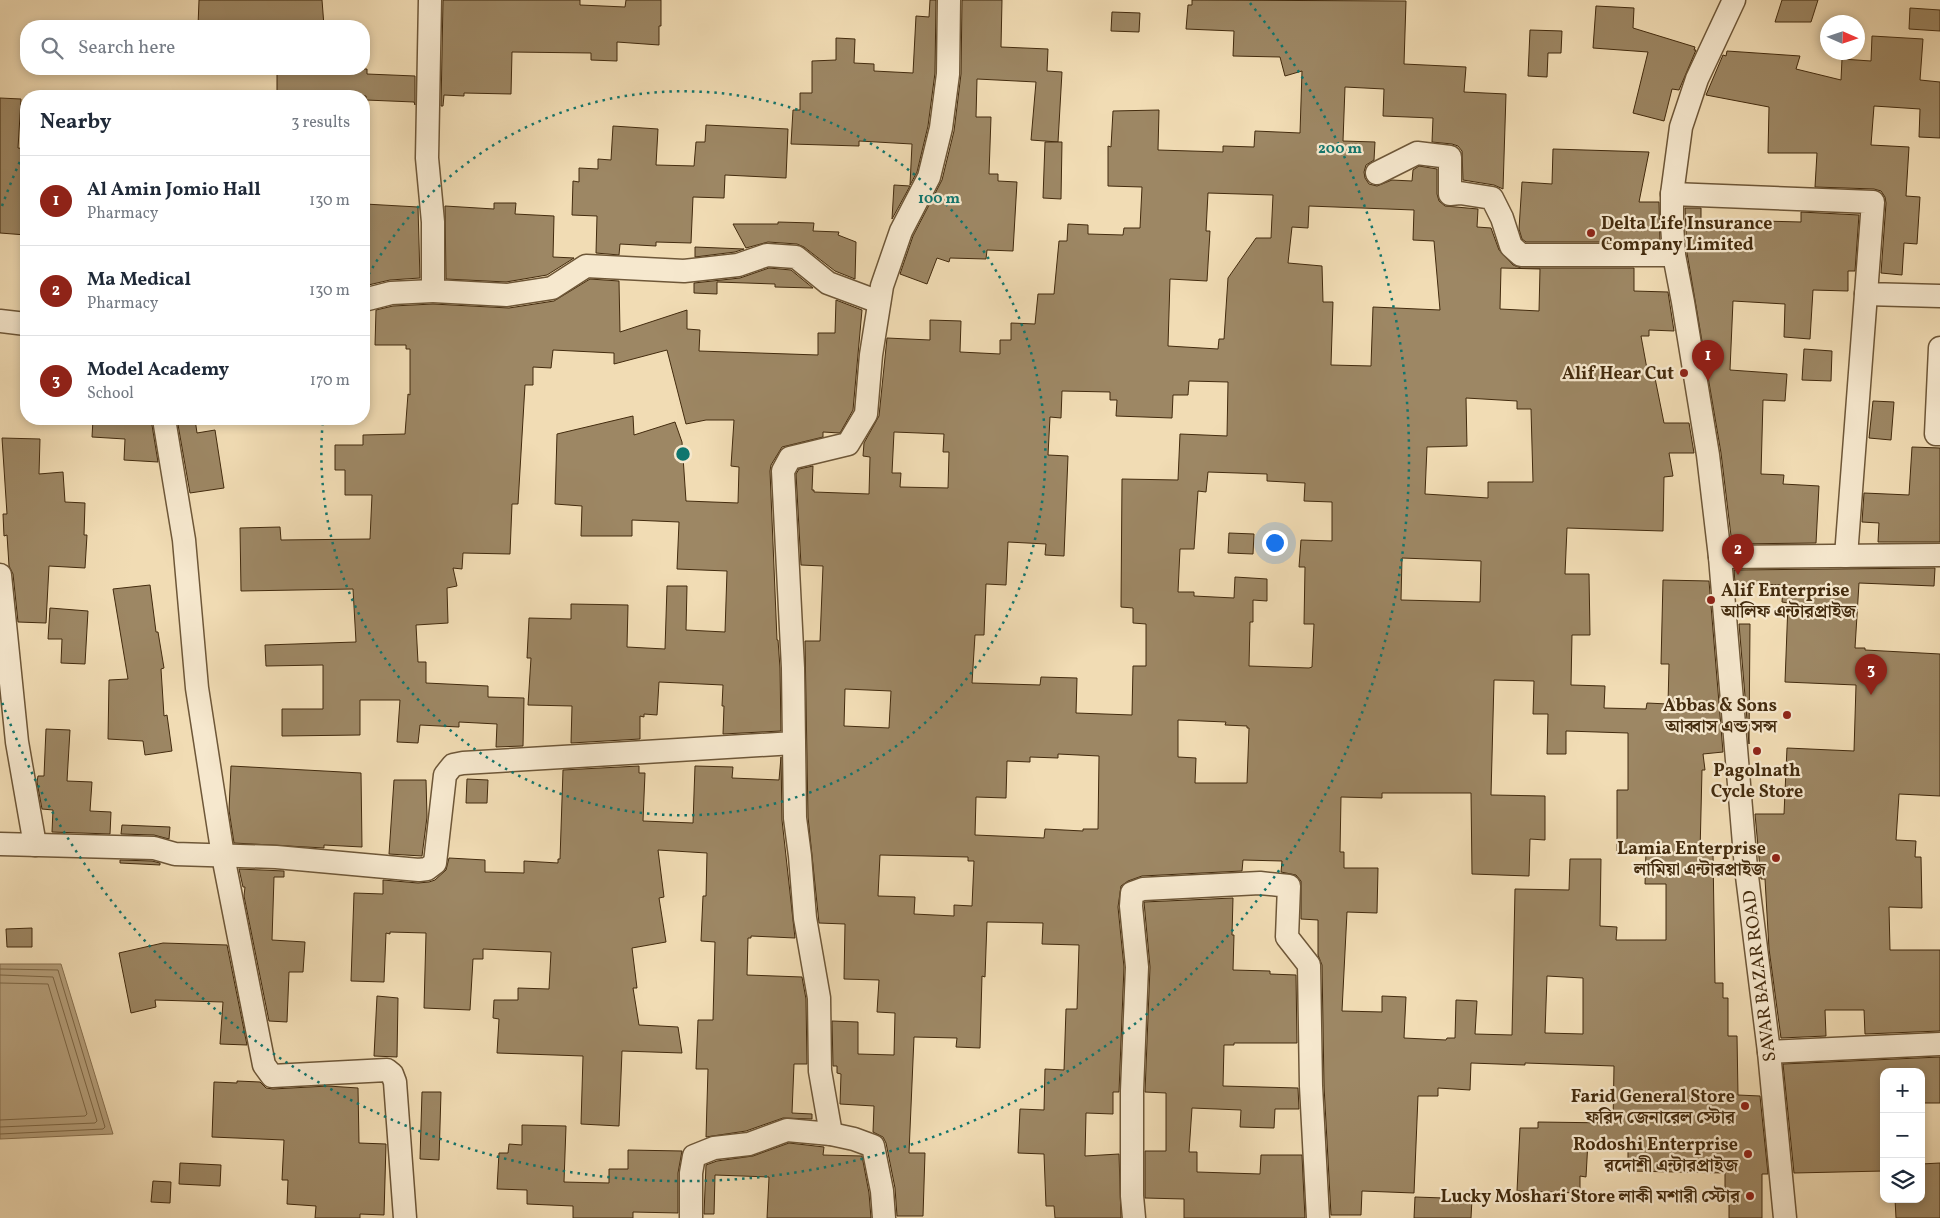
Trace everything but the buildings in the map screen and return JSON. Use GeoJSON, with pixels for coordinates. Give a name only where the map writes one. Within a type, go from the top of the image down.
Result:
{"type":"FeatureCollection","features":[{"type":"Feature","properties":{"kind":"street"},"geometry":{"type":"LineString","coordinates":[[430,0],[427,158],[433,222],[433,292]]}},
{"type":"Feature","properties":{"kind":"street"},"geometry":{"type":"LineString","coordinates":[[832,1134],[820,1071],[819,998],[805,918],[795,818],[793,668],[783,471],[790,458],[848,444],[866,414],[871,356],[882,286],[901,231],[929,177],[941,128],[948,74],[949,0]]}},
{"type":"Feature","properties":{"kind":"street","name":"SAVAR BAZAR ROAD"},"geometry":{"type":"LineString","coordinates":[[1734,0],[1697,79],[1681,127],[1672,194],[1674,255],[1708,455],[1720,557],[1745,858],[1769,1052],[1785,1218]]}},
{"type":"Feature","properties":{"kind":"street"},"geometry":{"type":"LineString","coordinates":[[1377,174],[1417,153],[1450,157],[1450,194],[1460,193],[1492,198],[1502,218],[1511,246],[1521,255],[1674,255]]}},
{"type":"Feature","properties":{"kind":"street"},"geometry":{"type":"LineString","coordinates":[[1672,194],[1873,202],[1846,556]]}},
{"type":"Feature","properties":{"kind":"street"},"geometry":{"type":"LineString","coordinates":[[370,298],[391,293],[433,292],[507,295],[552,288],[586,266],[684,271],[738,265],[767,255],[796,257],[828,283],[880,302]]}},
{"type":"Feature","properties":{"kind":"street"},"geometry":{"type":"LineString","coordinates":[[1866,294],[1940,296]]}},
{"type":"Feature","properties":{"kind":"street"},"geometry":{"type":"LineString","coordinates":[[0,321],[20,323]]}},
{"type":"Feature","properties":{"kind":"street"},"geometry":{"type":"LineString","coordinates":[[1940,348],[1936,434],[1940,434]]}},
{"type":"Feature","properties":{"kind":"street"},"geometry":{"type":"LineString","coordinates":[[165,425],[184,540],[197,688],[224,856],[264,1065],[272,1076],[387,1070],[392,1074],[405,1218]]}},
{"type":"Feature","properties":{"kind":"street"},"geometry":{"type":"LineString","coordinates":[[1720,557],[1940,555]]}},
{"type":"Feature","properties":{"kind":"street"},"geometry":{"type":"LineString","coordinates":[[0,575],[17,742],[35,845]]}},
{"type":"Feature","properties":{"kind":"street"},"geometry":{"type":"LineString","coordinates":[[0,844],[154,848],[175,854],[276,857],[419,870],[427,869],[435,863],[445,774],[453,765],[463,762],[794,742]]}},
{"type":"Feature","properties":{"kind":"street"},"geometry":{"type":"LineString","coordinates":[[1134,1218],[1132,1196],[1132,1091],[1137,967],[1131,906],[1132,893],[1143,889],[1260,883],[1289,886],[1287,937],[1309,966],[1311,1086],[1318,1218]]}},
{"type":"Feature","properties":{"kind":"street"},"geometry":{"type":"LineString","coordinates":[[1769,1052],[1940,1044]]}},
{"type":"Feature","properties":{"kind":"street"},"geometry":{"type":"LineString","coordinates":[[690,1218],[691,1173],[694,1156],[714,1148],[749,1144],[787,1130],[832,1134],[873,1146],[882,1191],[884,1218]]}},
{"type":"Feature","properties":{"kind":"water"},"geometry":{"type":"Polygon","coordinates":[[[0,964],[61,964],[113,1134],[0,1139],[0,964]]]}},
{"type":"Feature","properties":{"kind":"place","name":"Delta Life Insurance Company Limited"},"geometry":{"type":"Point","coordinates":[1591,233]}},
{"type":"Feature","properties":{"kind":"place","name":"Alif Hear Cut"},"geometry":{"type":"Point","coordinates":[1684,373]}},
{"type":"Feature","properties":{"kind":"place","name":"Al Amin Jomio Hall"},"geometry":{"type":"Point","coordinates":[1708,381]}},
{"type":"Feature","properties":{"kind":"place","name":"Ma Medical"},"geometry":{"type":"Point","coordinates":[1738,575]}},
{"type":"Feature","properties":{"kind":"place","name":"Alif Enterprise আলিফ এন্টারপ্রাইজ"},"geometry":{"type":"Point","coordinates":[1711,600]}},
{"type":"Feature","properties":{"kind":"place","name":"Model Academy"},"geometry":{"type":"Point","coordinates":[1871,695]}},
{"type":"Feature","properties":{"kind":"place","name":"Abbas & Sons আব্বাস এন্ড সন্স"},"geometry":{"type":"Point","coordinates":[1787,715]}},
{"type":"Feature","properties":{"kind":"place","name":"Pagolnath Cycle Store"},"geometry":{"type":"Point","coordinates":[1757,751]}},
{"type":"Feature","properties":{"kind":"place","name":"Lamia Enterprise লামিয়া এন্টারপ্রাইজ"},"geometry":{"type":"Point","coordinates":[1776,858]}},
{"type":"Feature","properties":{"kind":"place","name":"Farid General Store ফরিদ জেনারেল স্টোর"},"geometry":{"type":"Point","coordinates":[1745,1106]}},
{"type":"Feature","properties":{"kind":"place","name":"Rodoshi Enterprise রদোশী এন্টারপ্রাইজ"},"geometry":{"type":"Point","coordinates":[1748,1154]}},
{"type":"Feature","properties":{"kind":"place","name":"Lucky Moshari Store লাকী মশারী স্টোর"},"geometry":{"type":"Point","coordinates":[1750,1196]}}]}
